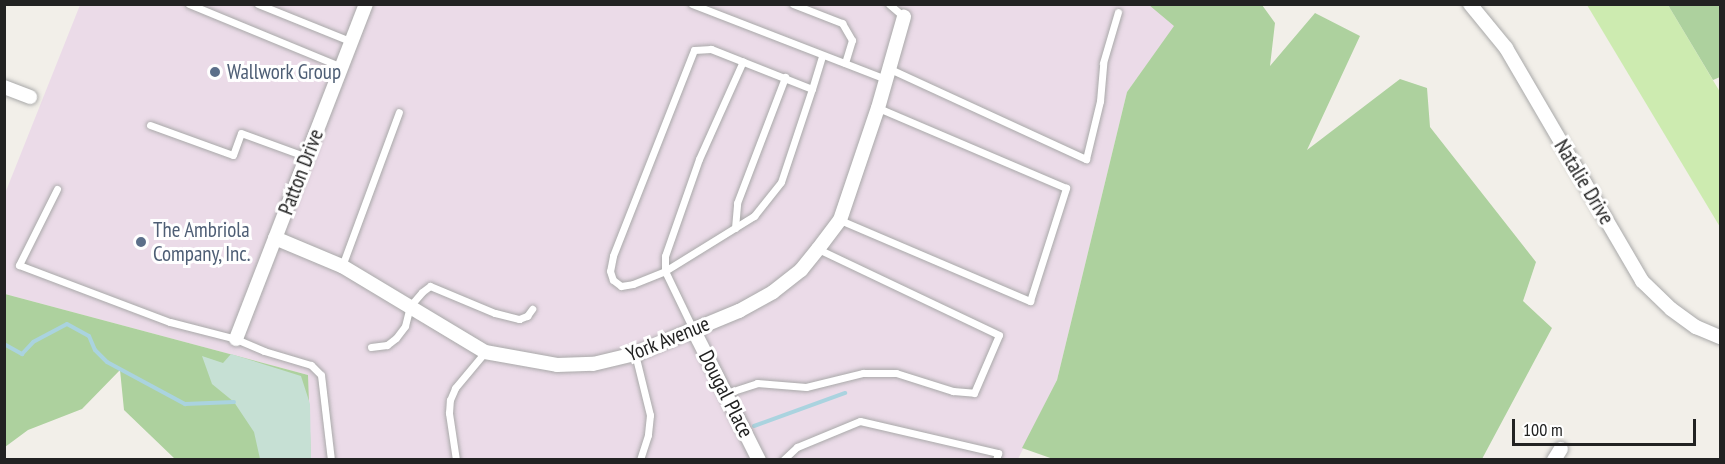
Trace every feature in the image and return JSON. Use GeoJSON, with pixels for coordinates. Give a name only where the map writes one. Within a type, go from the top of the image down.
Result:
{"type":"FeatureCollection","features":[{"type":"Feature","properties":{"kind":"street","name":"Patton Drive"},"geometry":{"type":"LineString","coordinates":[[236,339],[366,4]]}},
{"type":"Feature","properties":{"kind":"street","name":"Natalie Drive"},"geometry":{"type":"LineString","coordinates":[[1470,4],[1506,48],[1642,280],[1671,309],[1696,327],[1720,337]]}},
{"type":"Feature","properties":{"kind":"street","name":"York Avenue"},"geometry":{"type":"LineString","coordinates":[[275,238],[342,266],[485,352],[557,365],[594,364],[635,354],[739,311],[773,292],[801,270],[818,249],[840,220],[878,108],[904,17]]}},
{"type":"Feature","properties":{"kind":"street"},"geometry":{"type":"LineString","coordinates":[[4,87],[30,97]]}},
{"type":"Feature","properties":{"kind":"street","name":"Dougal Place"},"geometry":{"type":"LineString","coordinates":[[693,329],[728,393],[759,459]]}},
{"type":"Feature","properties":{"kind":"lane"},"geometry":{"type":"LineString","coordinates":[[189,4],[342,67]]}},
{"type":"Feature","properties":{"kind":"lane"},"geometry":{"type":"LineString","coordinates":[[258,4],[352,42]]}},
{"type":"Feature","properties":{"kind":"lane"},"geometry":{"type":"LineString","coordinates":[[692,4],[822,56],[888,74],[1086,159],[1100,101],[1103,63],[1118,12]]}},
{"type":"Feature","properties":{"kind":"lane"},"geometry":{"type":"LineString","coordinates":[[793,4],[842,23],[852,40],[845,63]]}},
{"type":"Feature","properties":{"kind":"lane"},"geometry":{"type":"LineString","coordinates":[[889,4],[904,17]]}},
{"type":"Feature","properties":{"kind":"lane"},"geometry":{"type":"LineString","coordinates":[[812,89],[711,49],[694,50],[613,255],[610,271],[613,280],[621,286],[633,284],[665,271],[754,216],[781,182],[812,89],[822,56]]}},
{"type":"Feature","properties":{"kind":"lane"},"geometry":{"type":"LineString","coordinates":[[693,329],[665,271],[665,256],[699,159],[743,61]]}},
{"type":"Feature","properties":{"kind":"lane"},"geometry":{"type":"LineString","coordinates":[[735,228],[737,203],[785,77]]}},
{"type":"Feature","properties":{"kind":"lane"},"geometry":{"type":"LineString","coordinates":[[840,220],[1030,301],[1066,188],[878,108]]}},
{"type":"Feature","properties":{"kind":"lane"},"geometry":{"type":"LineString","coordinates":[[342,266],[399,112]]}},
{"type":"Feature","properties":{"kind":"lane"},"geometry":{"type":"LineString","coordinates":[[150,125],[233,155],[241,133],[307,157]]}},
{"type":"Feature","properties":{"kind":"lane"},"geometry":{"type":"LineString","coordinates":[[57,189],[19,265],[170,322],[236,339],[264,351],[311,365],[321,375],[331,459]]}},
{"type":"Feature","properties":{"kind":"lane"},"geometry":{"type":"LineString","coordinates":[[728,393],[758,383],[806,387],[863,373],[897,373],[953,391],[974,393],[999,335],[818,249]]}},
{"type":"Feature","properties":{"kind":"lane"},"geometry":{"type":"LineString","coordinates":[[371,347],[387,345],[396,338],[405,327],[410,306],[430,286],[495,313],[519,319],[527,316],[532,309]]}},
{"type":"Feature","properties":{"kind":"lane"},"geometry":{"type":"LineString","coordinates":[[456,459],[449,413],[450,400],[455,388],[485,352]]}},
{"type":"Feature","properties":{"kind":"lane"},"geometry":{"type":"LineString","coordinates":[[635,354],[650,415],[648,435],[640,459]]}},
{"type":"Feature","properties":{"kind":"lane"},"geometry":{"type":"LineString","coordinates":[[783,459],[797,447],[860,421],[998,453],[996,459]]}},
{"type":"Feature","properties":{"kind":"shaded area"},"geometry":{"type":"Polygon","coordinates":[[[1149,4],[1175,26],[1127,92],[1057,380],[1018,459],[304,459],[308,375],[5,294],[4,196],[80,5],[1149,4]]]}},
{"type":"Feature","properties":{"kind":"green space"},"geometry":{"type":"Polygon","coordinates":[[[1149,5],[1262,5],[1275,23],[1270,66],[1315,13],[1360,36],[1307,150],[1400,79],[1427,88],[1430,127],[1536,262],[1523,301],[1552,328],[1482,459],[1056,460],[1022,448],[1057,380],[1127,92],[1174,26],[1149,5]]]}},
{"type":"Feature","properties":{"kind":"green space"},"geometry":{"type":"Polygon","coordinates":[[[1587,5],[1668,5],[1720,92],[1720,227],[1587,5]]]}},
{"type":"Feature","properties":{"kind":"green space"},"geometry":{"type":"Polygon","coordinates":[[[1668,5],[1720,5],[1720,77],[1713,80],[1668,5]]]}},
{"type":"Feature","properties":{"kind":"green space"},"geometry":{"type":"Polygon","coordinates":[[[5,294],[308,375],[311,459],[175,459],[124,410],[120,370],[82,409],[28,430],[5,447],[5,294]]]}},
{"type":"Feature","properties":{"kind":"green space"},"geometry":{"type":"Polygon","coordinates":[[[231,354],[301,376],[310,404],[311,459],[260,459],[254,432],[234,402],[212,384],[202,356],[223,363],[231,354]]]}},
{"type":"Feature","properties":{"kind":"waterway"},"geometry":{"type":"LineString","coordinates":[[4,344],[22,354],[33,342],[67,324],[89,336],[95,350],[107,362],[185,404],[234,402]]}},
{"type":"Feature","properties":{"kind":"waterway"},"geometry":{"type":"LineString","coordinates":[[754,426],[845,393]]}},
{"type":"Feature","properties":{"kind":"place","name":"Wallwork Group"},"geometry":{"type":"Point","coordinates":[215,72]}},
{"type":"Feature","properties":{"kind":"place","name":"The Ambriola Company, Inc."},"geometry":{"type":"Point","coordinates":[141,242]}}]}
